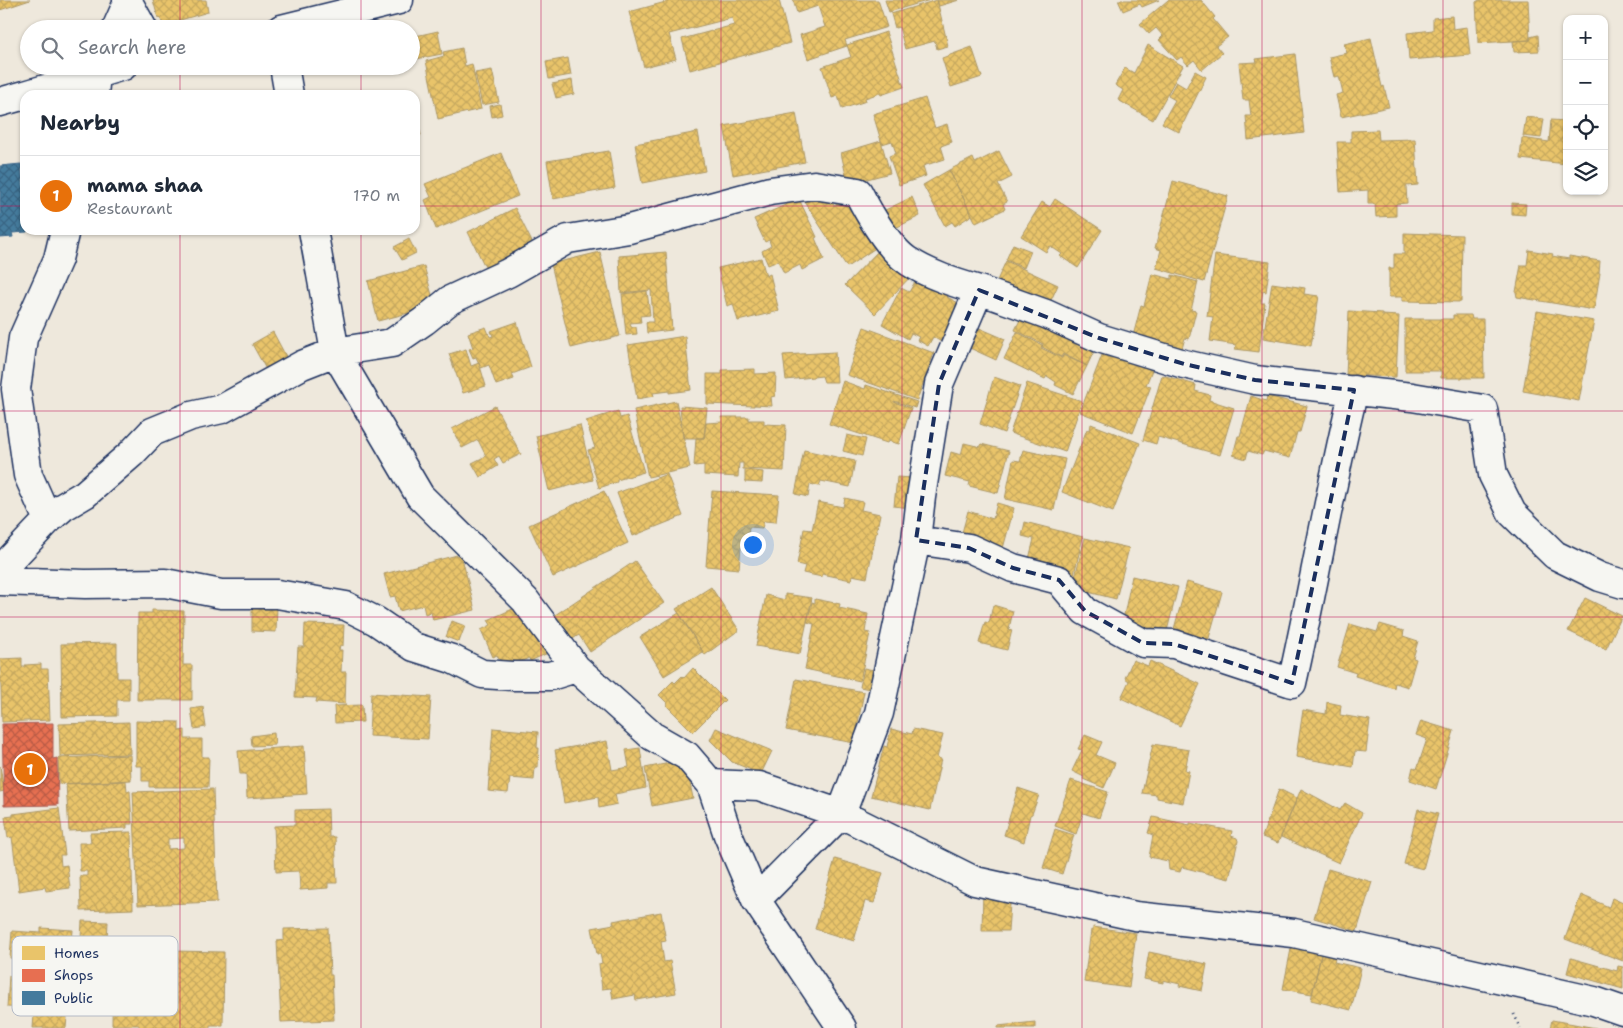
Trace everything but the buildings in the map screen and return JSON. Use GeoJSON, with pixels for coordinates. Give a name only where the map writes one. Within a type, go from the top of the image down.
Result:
{"type":"FeatureCollection","features":[{"type":"Feature","properties":{"kind":"street"},"geometry":{"type":"LineString","coordinates":[[318,20],[399,0]]}},
{"type":"Feature","properties":{"kind":"street"},"geometry":{"type":"LineString","coordinates":[[120,20],[128,1]]}},
{"type":"Feature","properties":{"kind":"street"},"geometry":{"type":"LineString","coordinates":[[128,1],[138,20]]}},
{"type":"Feature","properties":{"kind":"street"},"geometry":{"type":"LineString","coordinates":[[286,75],[289,90]]}},
{"type":"Feature","properties":{"kind":"street"},"geometry":{"type":"LineString","coordinates":[[46,90],[96,78]]}},
{"type":"Feature","properties":{"kind":"street"},"geometry":{"type":"LineString","coordinates":[[0,102],[20,96]]}},
{"type":"Feature","properties":{"kind":"street"},"geometry":{"type":"LineString","coordinates":[[0,567],[48,520],[63,507],[85,494],[131,454],[152,432],[191,416],[222,409],[302,365],[335,352],[392,343],[450,300],[508,273],[568,239],[629,230],[770,191],[814,185],[858,192],[871,216],[891,244],[906,260],[952,282],[1046,314],[1099,338],[1184,364],[1255,380],[1412,397],[1483,409],[1493,475],[1512,513],[1555,555],[1600,577],[1623,584]]}},
{"type":"Feature","properties":{"kind":"street"},"geometry":{"type":"LineString","coordinates":[[48,520],[28,475],[16,389],[23,338],[58,259],[64,235]]}},
{"type":"Feature","properties":{"kind":"street"},"geometry":{"type":"LineString","coordinates":[[314,235],[335,352],[420,496],[525,600],[576,668],[652,736],[687,756],[711,784],[728,835],[756,900],[842,1028]]}},
{"type":"Feature","properties":{"kind":"street"},"geometry":{"type":"LineString","coordinates":[[756,900],[841,814],[879,713],[916,540],[939,384],[979,290]]}},
{"type":"Feature","properties":{"kind":"street"},"geometry":{"type":"LineString","coordinates":[[916,540],[969,548],[1013,568],[1059,580],[1085,611],[1143,643],[1174,644],[1292,683],[1306,624],[1341,441],[1354,390]]}},
{"type":"Feature","properties":{"kind":"street"},"geometry":{"type":"LineString","coordinates":[[0,582],[165,583],[221,594],[277,594],[346,606],[376,620],[414,647],[452,658],[482,674],[550,676],[576,668]]}},
{"type":"Feature","properties":{"kind":"street"},"geometry":{"type":"LineString","coordinates":[[711,784],[759,786],[841,814],[975,881],[1135,916],[1294,933],[1594,1001],[1623,1011]]}},
{"type":"Feature","properties":{"kind":"highlighted area"},"geometry":{"type":"Polygon","coordinates":[[[979,290],[1099,338],[1184,364],[1255,380],[1354,390],[1292,683],[1174,644],[1143,643],[1085,611],[1059,580],[1013,568],[969,548],[916,540],[939,384],[979,290]]]}},
{"type":"Feature","properties":{"kind":"place","name":"mama shaa"},"geometry":{"type":"Point","coordinates":[30,769]}}]}
